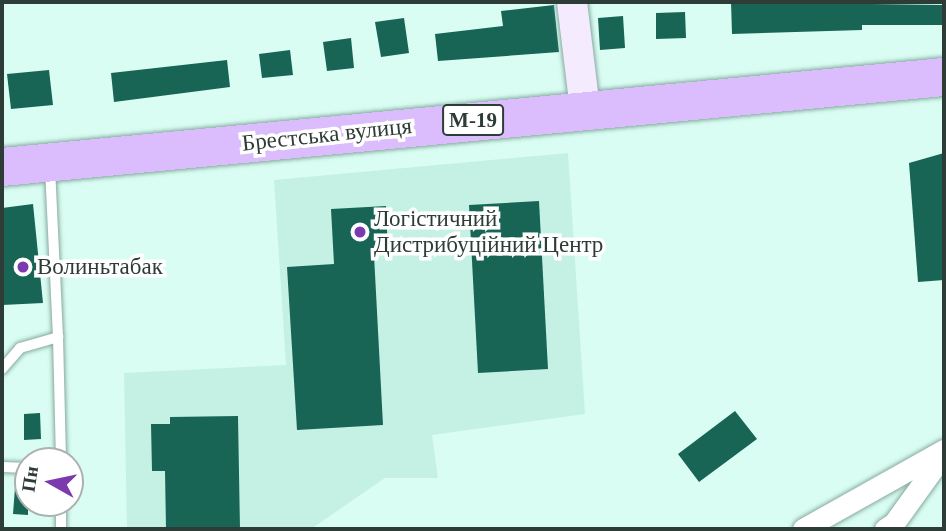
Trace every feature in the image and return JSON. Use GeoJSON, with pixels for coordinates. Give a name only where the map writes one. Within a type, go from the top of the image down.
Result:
{"type":"FeatureCollection","features":[{"type":"Feature","properties":{"kind":"highway","name":"Брестська вулиця"},"geometry":{"type":"LineString","coordinates":[[2,167],[585,109],[944,77]]}},
{"type":"Feature","properties":{"kind":"main road"},"geometry":{"type":"LineString","coordinates":[[572,2],[585,109]]}},
{"type":"Feature","properties":{"kind":"street"},"geometry":{"type":"LineString","coordinates":[[803,529],[944,452]]}},
{"type":"Feature","properties":{"kind":"street"},"geometry":{"type":"LineString","coordinates":[[885,529],[894,523],[944,452]]}},
{"type":"Feature","properties":{"kind":"lane"},"geometry":{"type":"LineString","coordinates":[[50,162],[61,447]]}},
{"type":"Feature","properties":{"kind":"lane"},"geometry":{"type":"LineString","coordinates":[[2,369],[20,348],[58,337]]}},
{"type":"Feature","properties":{"kind":"shaded area"},"geometry":{"type":"Polygon","coordinates":[[[568,153],[585,414],[432,435],[438,478],[385,478],[311,529],[127,529],[124,373],[286,365],[274,180],[568,153]]]}},
{"type":"Feature","properties":{"kind":"building"},"geometry":{"type":"Polygon","coordinates":[[[731,2],[944,5],[944,25],[862,25],[862,30],[732,34],[731,2]]]}},
{"type":"Feature","properties":{"kind":"building"},"geometry":{"type":"Polygon","coordinates":[[[554,5],[559,52],[438,61],[435,34],[503,26],[501,11],[554,5]]]}},
{"type":"Feature","properties":{"kind":"building"},"geometry":{"type":"Polygon","coordinates":[[[685,12],[686,38],[656,39],[656,13],[685,12]]]}},
{"type":"Feature","properties":{"kind":"building"},"geometry":{"type":"Polygon","coordinates":[[[623,16],[625,48],[600,50],[598,18],[623,16]]]}},
{"type":"Feature","properties":{"kind":"building"},"geometry":{"type":"Polygon","coordinates":[[[404,18],[409,53],[381,57],[375,22],[404,18]]]}},
{"type":"Feature","properties":{"kind":"building"},"geometry":{"type":"Polygon","coordinates":[[[351,38],[354,68],[327,71],[323,42],[351,38]]]}},
{"type":"Feature","properties":{"kind":"building"},"geometry":{"type":"Polygon","coordinates":[[[290,50],[293,75],[262,78],[259,54],[290,50]]]}},
{"type":"Feature","properties":{"kind":"building"},"geometry":{"type":"Polygon","coordinates":[[[227,60],[230,87],[114,102],[111,73],[227,60]]]}},
{"type":"Feature","properties":{"kind":"building"},"geometry":{"type":"Polygon","coordinates":[[[49,70],[53,105],[11,109],[7,74],[49,70]]]}},
{"type":"Feature","properties":{"kind":"building"},"geometry":{"type":"Polygon","coordinates":[[[944,153],[944,280],[918,282],[909,163],[944,153]]]}},
{"type":"Feature","properties":{"kind":"building"},"geometry":{"type":"Polygon","coordinates":[[[539,201],[548,369],[478,373],[469,205],[539,201]]]}},
{"type":"Feature","properties":{"kind":"building","name":"Волиньтабак"},"geometry":{"type":"Polygon","coordinates":[[[33,204],[43,303],[2,305],[2,208],[33,204]]]}},
{"type":"Feature","properties":{"kind":"building"},"geometry":{"type":"Polygon","coordinates":[[[386,206],[388,255],[374,255],[383,425],[297,430],[287,267],[334,264],[331,209],[386,206]]]}},
{"type":"Feature","properties":{"kind":"building"},"geometry":{"type":"Polygon","coordinates":[[[735,411],[757,439],[699,482],[678,454],[735,411]]]}},
{"type":"Feature","properties":{"kind":"building"},"geometry":{"type":"Polygon","coordinates":[[[40,413],[41,439],[24,440],[24,414],[40,413]]]}},
{"type":"Feature","properties":{"kind":"building"},"geometry":{"type":"Polygon","coordinates":[[[238,416],[240,529],[166,529],[165,471],[152,471],[151,424],[170,424],[170,417],[238,416]]]}},
{"type":"Feature","properties":{"kind":"place","name":"Логістичний Дистрибуційний Центр"},"geometry":{"type":"Point","coordinates":[360,232]}},
{"type":"Feature","properties":{"kind":"place","name":"Волиньтабак"},"geometry":{"type":"Point","coordinates":[23,267]}}]}
